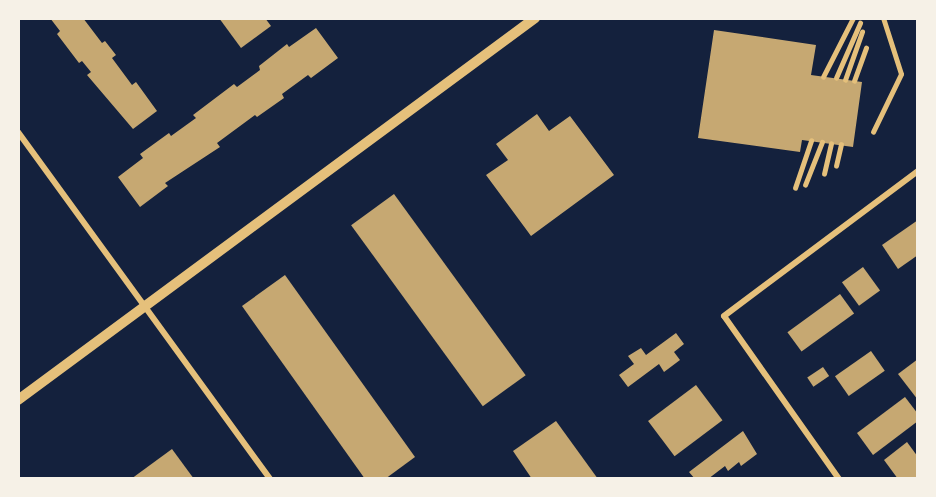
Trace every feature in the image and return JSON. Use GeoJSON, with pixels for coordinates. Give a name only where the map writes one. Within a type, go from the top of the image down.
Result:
{"type":"FeatureCollection","features":[{"type":"Feature","properties":{"kind":"street"},"geometry":{"type":"LineString","coordinates":[[18,400],[535,18]]}},
{"type":"Feature","properties":{"kind":"street"},"geometry":{"type":"LineString","coordinates":[[18,132],[146,305],[270,479]]}},
{"type":"Feature","properties":{"kind":"street"},"geometry":{"type":"LineString","coordinates":[[839,479],[724,316],[918,171]]}},
{"type":"Feature","properties":{"kind":"lane"},"geometry":{"type":"LineString","coordinates":[[823,76],[853,18]]}},
{"type":"Feature","properties":{"kind":"lane"},"geometry":{"type":"LineString","coordinates":[[873,132],[901,74],[883,18]]}},
{"type":"Feature","properties":{"kind":"lane"},"geometry":{"type":"LineString","coordinates":[[836,78],[860,23]]}},
{"type":"Feature","properties":{"kind":"lane"},"geometry":{"type":"LineString","coordinates":[[845,80],[862,32]]}},
{"type":"Feature","properties":{"kind":"lane"},"geometry":{"type":"LineString","coordinates":[[854,81],[866,48]]}},
{"type":"Feature","properties":{"kind":"lane"},"geometry":{"type":"LineString","coordinates":[[795,188],[811,141]]}},
{"type":"Feature","properties":{"kind":"lane"},"geometry":{"type":"LineString","coordinates":[[805,185],[822,142]]}},
{"type":"Feature","properties":{"kind":"lane"},"geometry":{"type":"LineString","coordinates":[[824,174],[831,144]]}},
{"type":"Feature","properties":{"kind":"lane"},"geometry":{"type":"LineString","coordinates":[[836,166],[841,145]]}},
{"type":"Feature","properties":{"kind":"building"},"geometry":{"type":"Polygon","coordinates":[[[50,18],[83,18],[102,43],[105,41],[116,55],[112,58],[132,85],[136,82],[157,111],[133,129],[87,75],[91,72],[82,61],[79,63],[57,34],[60,31],[50,18]]]}},
{"type":"Feature","properties":{"kind":"building"},"geometry":{"type":"Polygon","coordinates":[[[219,18],[265,18],[271,26],[241,48],[219,18]]]}},
{"type":"Feature","properties":{"kind":"building"},"geometry":{"type":"Polygon","coordinates":[[[316,28],[338,58],[311,78],[308,75],[282,94],[284,98],[257,117],[255,115],[217,143],[220,147],[165,183],[168,186],[140,207],[118,177],[143,158],[140,154],[169,133],[171,136],[196,118],[193,115],[234,84],[237,87],[260,70],[259,66],[287,44],[289,47],[316,28]]]}},
{"type":"Feature","properties":{"kind":"building"},"geometry":{"type":"Polygon","coordinates":[[[714,30],[816,45],[811,75],[862,82],[853,147],[802,140],[800,152],[698,138],[714,30]]]}},
{"type":"Feature","properties":{"kind":"building"},"geometry":{"type":"Polygon","coordinates":[[[537,114],[549,131],[570,116],[614,175],[531,236],[486,175],[508,160],[496,144],[537,114]]]}},
{"type":"Feature","properties":{"kind":"building"},"geometry":{"type":"Polygon","coordinates":[[[394,194],[526,375],[483,406],[351,225],[394,194]]]}},
{"type":"Feature","properties":{"kind":"building"},"geometry":{"type":"Polygon","coordinates":[[[918,220],[918,255],[898,269],[882,245],[918,220]]]}},
{"type":"Feature","properties":{"kind":"building"},"geometry":{"type":"Polygon","coordinates":[[[863,267],[880,290],[859,306],[842,282],[863,267]]]}},
{"type":"Feature","properties":{"kind":"building"},"geometry":{"type":"Polygon","coordinates":[[[285,275],[415,457],[385,479],[365,479],[242,306],[285,275]]]}},
{"type":"Feature","properties":{"kind":"building"},"geometry":{"type":"Polygon","coordinates":[[[840,294],[854,313],[802,352],[787,332],[840,294]]]}},
{"type":"Feature","properties":{"kind":"building"},"geometry":{"type":"Polygon","coordinates":[[[676,333],[684,344],[674,352],[680,360],[664,372],[659,364],[628,387],[619,375],[634,364],[628,356],[641,348],[646,355],[676,333]]]}},
{"type":"Feature","properties":{"kind":"building"},"geometry":{"type":"Polygon","coordinates":[[[871,351],[885,371],[849,396],[835,376],[871,351]]]}},
{"type":"Feature","properties":{"kind":"building"},"geometry":{"type":"Polygon","coordinates":[[[918,359],[918,400],[898,374],[918,359]]]}},
{"type":"Feature","properties":{"kind":"building"},"geometry":{"type":"Polygon","coordinates":[[[823,367],[829,376],[813,387],[807,378],[823,367]]]}},
{"type":"Feature","properties":{"kind":"building"},"geometry":{"type":"Polygon","coordinates":[[[696,385],[722,420],[675,456],[648,421],[696,385]]]}},
{"type":"Feature","properties":{"kind":"building"},"geometry":{"type":"Polygon","coordinates":[[[905,397],[918,414],[918,421],[873,455],[857,433],[905,397]]]}},
{"type":"Feature","properties":{"kind":"building"},"geometry":{"type":"Polygon","coordinates":[[[556,421],[598,479],[532,479],[513,451],[556,421]]]}},
{"type":"Feature","properties":{"kind":"building"},"geometry":{"type":"Polygon","coordinates":[[[743,431],[757,454],[741,466],[739,462],[728,471],[725,466],[708,479],[695,479],[689,472],[743,431]]]}},
{"type":"Feature","properties":{"kind":"building"},"geometry":{"type":"Polygon","coordinates":[[[907,442],[918,457],[918,479],[898,479],[884,460],[907,442]]]}},
{"type":"Feature","properties":{"kind":"building"},"geometry":{"type":"Polygon","coordinates":[[[172,449],[194,479],[131,479],[172,449]]]}}]}
